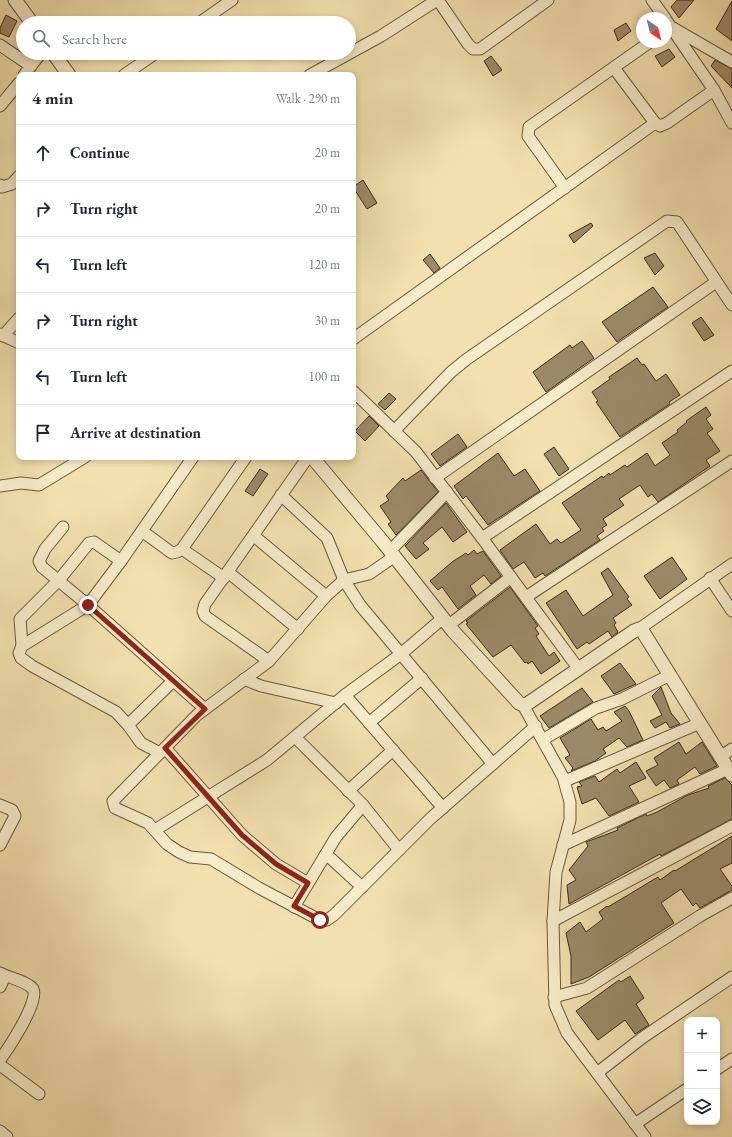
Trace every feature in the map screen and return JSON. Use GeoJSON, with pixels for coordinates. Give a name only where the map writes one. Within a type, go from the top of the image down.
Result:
{"type":"FeatureCollection","features":[{"type":"Feature","properties":{"kind":"street"},"geometry":{"type":"LineString","coordinates":[[15,0],[27,16]]}},
{"type":"Feature","properties":{"kind":"street"},"geometry":{"type":"LineString","coordinates":[[209,16],[232,0]]}},
{"type":"Feature","properties":{"kind":"street"},"geometry":{"type":"LineString","coordinates":[[356,50],[381,36],[437,0],[468,44],[473,49],[480,49],[548,0]]}},
{"type":"Feature","properties":{"kind":"street"},"geometry":{"type":"LineString","coordinates":[[657,2],[662,12]]}},
{"type":"Feature","properties":{"kind":"street"},"geometry":{"type":"LineString","coordinates":[[672,27],[732,62]]}},
{"type":"Feature","properties":{"kind":"street"},"geometry":{"type":"LineString","coordinates":[[672,31],[714,90],[732,123]]}},
{"type":"Feature","properties":{"kind":"street"},"geometry":{"type":"LineString","coordinates":[[0,45],[16,56]]}},
{"type":"Feature","properties":{"kind":"street"},"geometry":{"type":"LineString","coordinates":[[565,188],[528,136],[529,127],[642,48]]}},
{"type":"Feature","properties":{"kind":"street"},"geometry":{"type":"LineString","coordinates":[[22,60],[31,66]]}},
{"type":"Feature","properties":{"kind":"street"},"geometry":{"type":"LineString","coordinates":[[26,72],[36,60]]}},
{"type":"Feature","properties":{"kind":"street"},"geometry":{"type":"LineString","coordinates":[[58,60],[67,72]]}},
{"type":"Feature","properties":{"kind":"street"},"geometry":{"type":"LineString","coordinates":[[133,72],[148,60]]}},
{"type":"Feature","properties":{"kind":"street"},"geometry":{"type":"LineString","coordinates":[[315,72],[337,60]]}},
{"type":"Feature","properties":{"kind":"street"},"geometry":{"type":"LineString","coordinates":[[614,68],[655,123],[660,126],[667,123],[714,90]]}},
{"type":"Feature","properties":{"kind":"street"},"geometry":{"type":"LineString","coordinates":[[0,106],[16,86]]}},
{"type":"Feature","properties":{"kind":"street"},"geometry":{"type":"LineString","coordinates":[[356,336],[655,123]]}},
{"type":"Feature","properties":{"kind":"street"},"geometry":{"type":"LineString","coordinates":[[0,185],[2,187],[7,186],[16,178]]}},
{"type":"Feature","properties":{"kind":"street"},"geometry":{"type":"LineString","coordinates":[[394,431],[452,372],[467,359],[667,221],[677,222],[732,305]]}},
{"type":"Feature","properties":{"kind":"street"},"geometry":{"type":"LineString","coordinates":[[436,478],[716,282]]}},
{"type":"Feature","properties":{"kind":"street"},"geometry":{"type":"LineString","coordinates":[[16,321],[2,335],[16,342]]}},
{"type":"Feature","properties":{"kind":"street"},"geometry":{"type":"LineString","coordinates":[[482,538],[732,371]]}},
{"type":"Feature","properties":{"kind":"street"},"geometry":{"type":"LineString","coordinates":[[356,394],[416,452],[578,668]]}},
{"type":"Feature","properties":{"kind":"street"},"geometry":{"type":"LineString","coordinates":[[0,486],[21,483],[39,485],[80,460]]}},
{"type":"Feature","properties":{"kind":"street"},"geometry":{"type":"LineString","coordinates":[[22,646],[88,605],[121,562],[191,460]]}},
{"type":"Feature","properties":{"kind":"street"},"geometry":{"type":"LineString","coordinates":[[142,531],[172,552],[177,552],[182,549],[244,460]]}},
{"type":"Feature","properties":{"kind":"street"},"geometry":{"type":"LineString","coordinates":[[269,661],[205,616],[203,611],[205,604],[306,460]]}},
{"type":"Feature","properties":{"kind":"street"},"geometry":{"type":"LineString","coordinates":[[315,460],[393,554],[446,621],[519,703],[523,705],[544,739],[565,781],[570,802],[570,820],[556,872],[553,921],[554,997],[558,1014],[568,1033],[645,1137]]}},
{"type":"Feature","properties":{"kind":"street"},"geometry":{"type":"LineString","coordinates":[[526,597],[732,461]]}},
{"type":"Feature","properties":{"kind":"street"},"geometry":{"type":"LineString","coordinates":[[447,492],[393,554],[368,574],[344,580],[326,596],[269,661],[205,709],[162,750],[113,801],[115,808],[138,817],[148,823],[167,844],[179,852],[190,857],[211,859],[259,888],[316,918],[327,920],[443,808],[536,726]]}},
{"type":"Feature","properties":{"kind":"street"},"geometry":{"type":"LineString","coordinates":[[281,495],[327,538],[344,580],[360,605],[492,764]]}},
{"type":"Feature","properties":{"kind":"street"},"geometry":{"type":"LineString","coordinates":[[63,527],[45,549],[39,561],[42,567],[88,605],[205,709]]}},
{"type":"Feature","properties":{"kind":"street"},"geometry":{"type":"LineString","coordinates":[[254,536],[326,596]]}},
{"type":"Feature","properties":{"kind":"street"},"geometry":{"type":"LineString","coordinates":[[121,562],[91,542],[59,580],[20,619],[22,646],[19,653],[26,662],[116,712],[141,743],[162,750],[242,835],[276,864],[308,883]]}},
{"type":"Feature","properties":{"kind":"street"},"geometry":{"type":"LineString","coordinates":[[182,549],[226,575],[298,629]]}},
{"type":"Feature","properties":{"kind":"street"},"geometry":{"type":"LineString","coordinates":[[523,705],[634,630],[639,629],[732,564]]}},
{"type":"Feature","properties":{"kind":"street"},"geometry":{"type":"LineString","coordinates":[[154,830],[251,771],[295,737],[345,694],[446,621],[511,577]]}},
{"type":"Feature","properties":{"kind":"street"},"geometry":{"type":"LineString","coordinates":[[710,578],[732,611]]}},
{"type":"Feature","properties":{"kind":"street"},"geometry":{"type":"LineString","coordinates":[[563,845],[730,772],[644,632],[639,629]]}},
{"type":"Feature","properties":{"kind":"street"},"geometry":{"type":"LineString","coordinates":[[544,739],[596,708],[622,699],[670,675]]}},
{"type":"Feature","properties":{"kind":"street"},"geometry":{"type":"LineString","coordinates":[[369,723],[422,678]]}},
{"type":"Feature","properties":{"kind":"street"},"geometry":{"type":"LineString","coordinates":[[244,679],[261,686],[336,703]]}},
{"type":"Feature","properties":{"kind":"street"},"geometry":{"type":"LineString","coordinates":[[128,725],[173,681]]}},
{"type":"Feature","properties":{"kind":"street"},"geometry":{"type":"LineString","coordinates":[[345,694],[443,808]]}},
{"type":"Feature","properties":{"kind":"street"},"geometry":{"type":"LineString","coordinates":[[565,781],[700,723]]}},
{"type":"Feature","properties":{"kind":"street"},"geometry":{"type":"LineString","coordinates":[[295,737],[363,805],[399,850]]}},
{"type":"Feature","properties":{"kind":"street"},"geometry":{"type":"LineString","coordinates":[[720,757],[732,749]]}},
{"type":"Feature","properties":{"kind":"street"},"geometry":{"type":"LineString","coordinates":[[348,791],[393,750]]}},
{"type":"Feature","properties":{"kind":"street"},"geometry":{"type":"LineString","coordinates":[[0,805],[12,810],[15,816],[0,845]]}},
{"type":"Feature","properties":{"kind":"street"},"geometry":{"type":"LineString","coordinates":[[294,906],[336,837],[363,805]]}},
{"type":"Feature","properties":{"kind":"street"},"geometry":{"type":"LineString","coordinates":[[553,921],[732,826]]}},
{"type":"Feature","properties":{"kind":"street"},"geometry":{"type":"LineString","coordinates":[[326,854],[362,887]]}},
{"type":"Feature","properties":{"kind":"street"},"geometry":{"type":"LineString","coordinates":[[554,997],[587,988],[700,916],[732,898]]}},
{"type":"Feature","properties":{"kind":"street"},"geometry":{"type":"LineString","coordinates":[[0,987],[2,974],[26,984],[33,989],[35,995],[13,1041],[0,1060]]}},
{"type":"Feature","properties":{"kind":"street"},"geometry":{"type":"LineString","coordinates":[[597,1073],[642,1038],[732,977]]}},
{"type":"Feature","properties":{"kind":"street"},"geometry":{"type":"LineString","coordinates":[[720,1067],[732,1059]]}},
{"type":"Feature","properties":{"kind":"street"},"geometry":{"type":"LineString","coordinates":[[0,1065],[39,1094]]}},
{"type":"Feature","properties":{"kind":"street"},"geometry":{"type":"LineString","coordinates":[[635,1124],[684,1091]]}},
{"type":"Feature","properties":{"kind":"building"},"geometry":{"type":"Polygon","coordinates":[[[677,0],[694,0],[679,18],[671,7],[677,0]]]}},
{"type":"Feature","properties":{"kind":"building"},"geometry":{"type":"Polygon","coordinates":[[[732,1],[732,41],[716,29],[732,1]]]}},
{"type":"Feature","properties":{"kind":"building"},"geometry":{"type":"Polygon","coordinates":[[[6,15],[16,20],[9,37],[0,33],[0,28],[6,15]]]}},
{"type":"Feature","properties":{"kind":"building"},"geometry":{"type":"Polygon","coordinates":[[[626,23],[631,31],[618,41],[614,30],[626,23]]]}},
{"type":"Feature","properties":{"kind":"building"},"geometry":{"type":"Polygon","coordinates":[[[669,49],[675,57],[662,67],[655,56],[669,49]]]}},
{"type":"Feature","properties":{"kind":"building"},"geometry":{"type":"Polygon","coordinates":[[[491,56],[502,70],[493,76],[484,61],[491,56]]]}},
{"type":"Feature","properties":{"kind":"building"},"geometry":{"type":"Polygon","coordinates":[[[715,60],[732,69],[732,88],[711,66],[715,60]]]}},
{"type":"Feature","properties":{"kind":"building"},"geometry":{"type":"Polygon","coordinates":[[[363,180],[377,203],[367,209],[356,192],[356,185],[363,180]]]}},
{"type":"Feature","properties":{"kind":"building"},"geometry":{"type":"Polygon","coordinates":[[[591,223],[593,226],[574,243],[569,235],[591,223]]]}},
{"type":"Feature","properties":{"kind":"building"},"geometry":{"type":"Polygon","coordinates":[[[655,253],[664,266],[655,275],[644,258],[655,253]]]}},
{"type":"Feature","properties":{"kind":"building"},"geometry":{"type":"Polygon","coordinates":[[[430,254],[440,268],[434,273],[423,260],[430,254]]]}},
{"type":"Feature","properties":{"kind":"building"},"geometry":{"type":"Polygon","coordinates":[[[653,287],[668,307],[617,342],[602,322],[653,287]]]}},
{"type":"Feature","properties":{"kind":"building"},"geometry":{"type":"Polygon","coordinates":[[[701,317],[714,335],[704,341],[692,323],[701,317]]]}},
{"type":"Feature","properties":{"kind":"building"},"geometry":{"type":"Polygon","coordinates":[[[582,341],[594,358],[546,392],[533,372],[570,345],[572,348],[582,341]]]}},
{"type":"Feature","properties":{"kind":"building"},"geometry":{"type":"Polygon","coordinates":[[[637,358],[642,365],[644,364],[656,381],[666,374],[680,395],[669,402],[670,404],[620,437],[596,402],[598,401],[592,392],[610,379],[609,377],[637,358]]]}},
{"type":"Feature","properties":{"kind":"building"},"geometry":{"type":"Polygon","coordinates":[[[389,393],[396,399],[385,410],[378,404],[389,393]]]}},
{"type":"Feature","properties":{"kind":"building"},"geometry":{"type":"Polygon","coordinates":[[[706,407],[711,415],[706,419],[713,429],[707,433],[720,451],[706,460],[710,466],[658,502],[652,494],[648,497],[640,485],[619,499],[624,505],[603,519],[607,525],[602,528],[604,531],[597,536],[600,540],[545,576],[543,573],[535,578],[524,562],[513,569],[500,550],[536,524],[550,544],[557,539],[561,543],[581,530],[562,503],[602,476],[603,478],[609,473],[610,475],[625,465],[627,467],[647,453],[655,466],[670,455],[662,443],[678,432],[677,430],[687,422],[686,421],[706,407]]]}},
{"type":"Feature","properties":{"kind":"building"},"geometry":{"type":"Polygon","coordinates":[[[369,416],[379,426],[365,441],[356,432],[356,430],[369,416]]]}},
{"type":"Feature","properties":{"kind":"building"},"geometry":{"type":"Polygon","coordinates":[[[458,434],[467,447],[440,466],[431,454],[458,434]]]}},
{"type":"Feature","properties":{"kind":"building"},"geometry":{"type":"Polygon","coordinates":[[[554,447],[569,469],[559,476],[544,454],[554,447]]]}},
{"type":"Feature","properties":{"kind":"building"},"geometry":{"type":"Polygon","coordinates":[[[498,453],[514,476],[525,469],[540,491],[488,525],[466,496],[463,499],[454,486],[498,453]]]}},
{"type":"Feature","properties":{"kind":"building"},"geometry":{"type":"Polygon","coordinates":[[[260,469],[268,474],[253,496],[245,491],[260,469]]]}},
{"type":"Feature","properties":{"kind":"building"},"geometry":{"type":"Polygon","coordinates":[[[421,470],[438,492],[396,535],[388,524],[391,522],[380,506],[389,500],[386,496],[403,478],[405,481],[421,470]]]}},
{"type":"Feature","properties":{"kind":"building"},"geometry":{"type":"Polygon","coordinates":[[[446,503],[467,532],[453,542],[442,527],[423,543],[429,549],[416,559],[405,546],[446,503]]]}},
{"type":"Feature","properties":{"kind":"building"},"geometry":{"type":"Polygon","coordinates":[[[474,550],[477,554],[483,551],[501,576],[491,584],[484,575],[470,586],[476,595],[458,609],[442,587],[438,590],[430,581],[452,562],[466,553],[468,555],[474,550]]]}},
{"type":"Feature","properties":{"kind":"building"},"geometry":{"type":"Polygon","coordinates":[[[672,557],[687,579],[660,599],[644,576],[672,557]]]}},
{"type":"Feature","properties":{"kind":"building"},"geometry":{"type":"Polygon","coordinates":[[[608,568],[629,597],[627,599],[632,605],[613,618],[616,623],[614,625],[618,632],[612,637],[608,631],[589,644],[587,642],[577,649],[546,603],[566,590],[583,616],[613,595],[601,573],[608,568]]]}},
{"type":"Feature","properties":{"kind":"building"},"geometry":{"type":"Polygon","coordinates":[[[510,587],[538,626],[535,628],[539,634],[536,636],[549,656],[554,652],[560,661],[541,674],[532,661],[528,664],[527,662],[525,663],[511,645],[493,657],[466,624],[468,623],[466,621],[510,587]]]}},
{"type":"Feature","properties":{"kind":"building"},"geometry":{"type":"Polygon","coordinates":[[[620,663],[636,684],[614,694],[601,676],[620,663]]]}},
{"type":"Feature","properties":{"kind":"building"},"geometry":{"type":"Polygon","coordinates":[[[661,687],[671,713],[680,724],[670,728],[666,722],[655,728],[650,721],[662,715],[652,696],[661,687]]]}},
{"type":"Feature","properties":{"kind":"building"},"geometry":{"type":"Polygon","coordinates":[[[582,688],[593,702],[549,728],[540,716],[582,688]]]}},
{"type":"Feature","properties":{"kind":"building"},"geometry":{"type":"Polygon","coordinates":[[[625,706],[643,740],[627,747],[619,738],[603,749],[606,753],[595,761],[571,771],[573,768],[565,758],[570,755],[560,738],[591,719],[598,730],[603,727],[606,731],[622,721],[614,712],[625,706]]]}},
{"type":"Feature","properties":{"kind":"building"},"geometry":{"type":"Polygon","coordinates":[[[679,742],[686,754],[702,742],[717,766],[700,774],[695,767],[677,780],[679,784],[670,788],[664,780],[656,786],[646,771],[658,765],[654,758],[679,742]]]}},
{"type":"Feature","properties":{"kind":"building"},"geometry":{"type":"Polygon","coordinates":[[[636,762],[646,778],[629,786],[639,802],[609,816],[596,798],[582,804],[577,787],[582,786],[579,782],[595,776],[599,782],[617,769],[620,773],[636,762]]]}},
{"type":"Feature","properties":{"kind":"building"},"geometry":{"type":"Polygon","coordinates":[[[725,778],[732,785],[732,819],[661,856],[660,854],[569,904],[567,885],[576,880],[569,870],[588,846],[586,842],[618,830],[617,828],[646,814],[647,816],[657,812],[688,795],[709,788],[708,786],[725,778]]]}},
{"type":"Feature","properties":{"kind":"building"},"geometry":{"type":"Polygon","coordinates":[[[732,836],[732,863],[720,869],[732,886],[732,890],[700,908],[696,903],[693,906],[681,889],[661,903],[674,923],[589,977],[571,984],[571,956],[566,933],[580,922],[586,932],[603,919],[599,912],[607,906],[608,907],[658,877],[660,880],[674,870],[675,871],[732,836]]]}},
{"type":"Feature","properties":{"kind":"building"},"geometry":{"type":"Polygon","coordinates":[[[630,976],[644,998],[636,1004],[649,1025],[635,1034],[625,1020],[598,1040],[576,1011],[619,980],[621,982],[630,976]]]}},
{"type":"Feature","properties":{"kind":"route"},"geometry":{"type":"LineString","coordinates":[[88,605],[205,709],[197,715],[165,748],[207,798],[242,835],[276,864],[308,883],[294,906],[320,920]]}}]}
